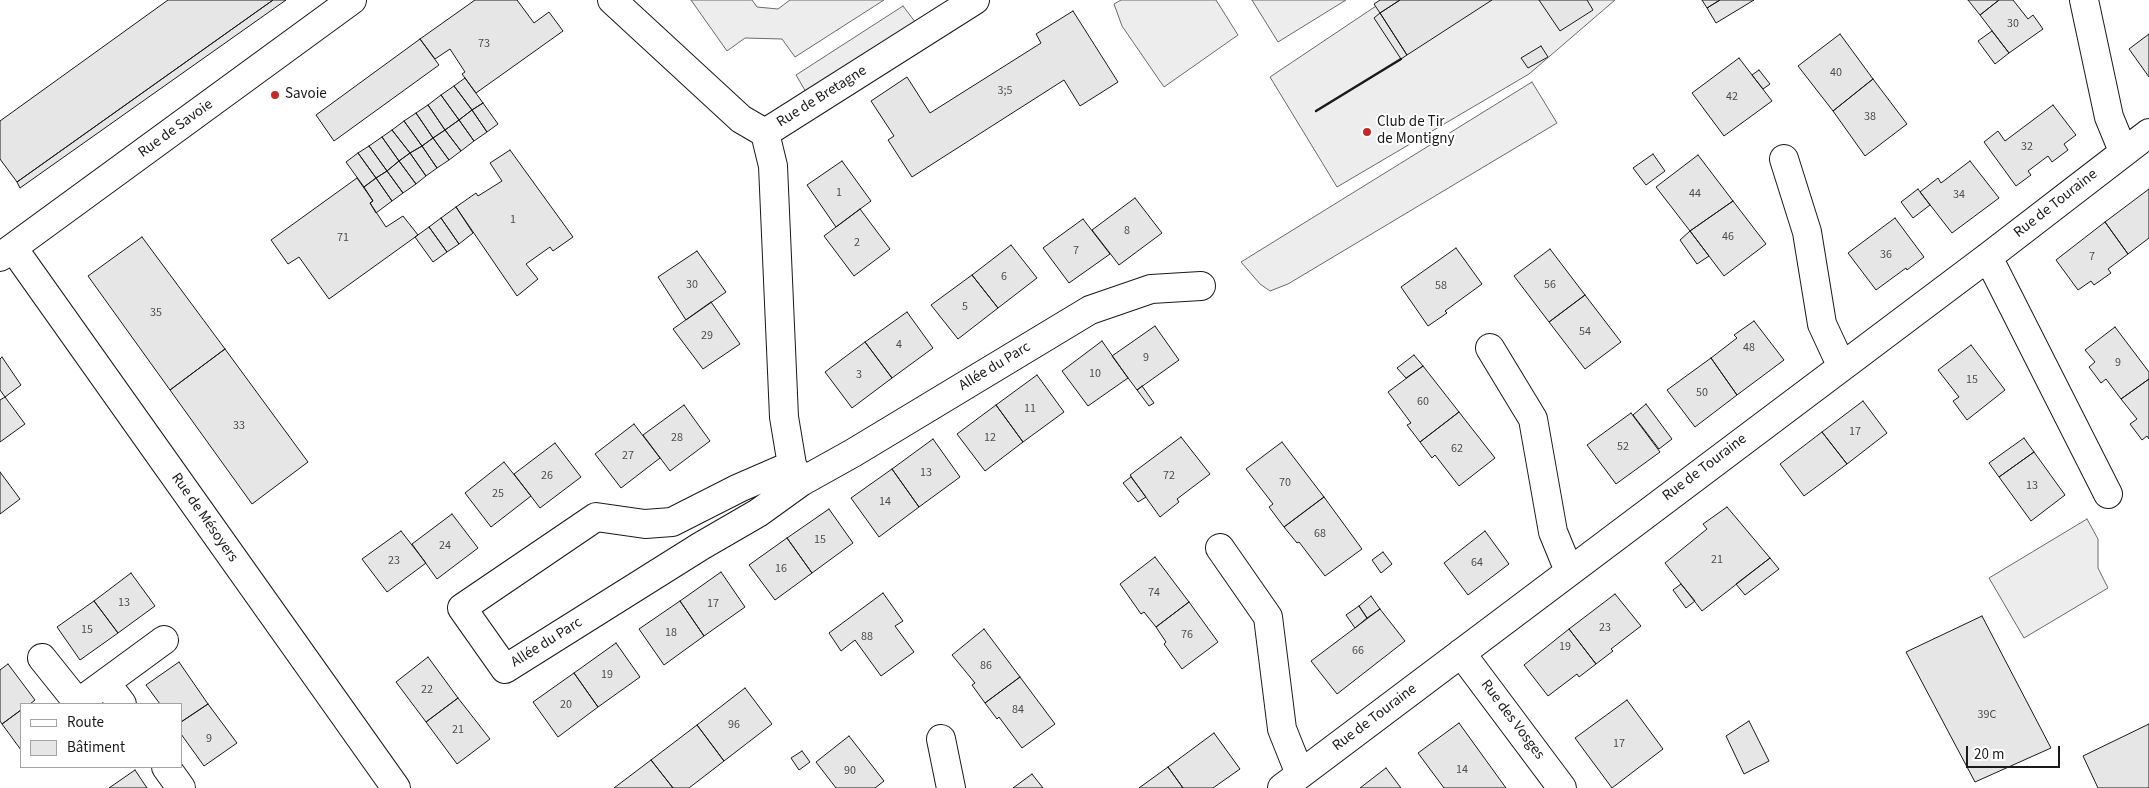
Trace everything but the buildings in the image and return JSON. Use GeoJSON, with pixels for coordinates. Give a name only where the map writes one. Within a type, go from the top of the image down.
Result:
{"type":"FeatureCollection","features":[{"type":"Feature","properties":{"kind":"street","name":"Rue de Savoie"},"geometry":{"type":"LineString","coordinates":[[6,252],[352,0]]}},
{"type":"Feature","properties":{"kind":"street","name":"Rue de Bretagne"},"geometry":{"type":"LineString","coordinates":[[612,0],[741,119],[765,133],[974,0]]}},
{"type":"Feature","properties":{"kind":"street"},"geometry":{"type":"LineString","coordinates":[[2084,0],[2109,117],[2123,151]]}},
{"type":"Feature","properties":{"kind":"street"},"geometry":{"type":"LineString","coordinates":[[765,133],[773,166],[784,417],[797,473]]}},
{"type":"Feature","properties":{"kind":"street","name":"Rue de Touraine"},"geometry":{"type":"LineString","coordinates":[[1220,548],[1268,618],[1282,729],[1291,781],[1841,365],[1988,257],[2123,151],[2149,133]]}},
{"type":"Feature","properties":{"kind":"street"},"geometry":{"type":"LineString","coordinates":[[1784,159],[1807,232],[1822,324],[1841,365]]}},
{"type":"Feature","properties":{"kind":"street","name":"Rue de Mésoyers"},"geometry":{"type":"LineString","coordinates":[[6,252],[396,788]]}},
{"type":"Feature","properties":{"kind":"street"},"geometry":{"type":"LineString","coordinates":[[1988,257],[2108,494]]}},
{"type":"Feature","properties":{"kind":"street","name":"Allée du Parc"},"geometry":{"type":"LineString","coordinates":[[797,473],[758,513],[700,546],[505,669],[462,608],[596,517],[645,524],[672,522],[739,488],[797,473],[853,453],[1090,310],[1151,289],[1201,286]]}},
{"type":"Feature","properties":{"kind":"street"},"geometry":{"type":"LineString","coordinates":[[1490,348],[1533,419],[1553,532],[1569,571]]}},
{"type":"Feature","properties":{"kind":"street"},"geometry":{"type":"LineString","coordinates":[[672,522],[700,546]]}},
{"type":"Feature","properties":{"kind":"street"},"geometry":{"type":"LineString","coordinates":[[42,658],[78,703],[114,694],[164,640]]}},
{"type":"Feature","properties":{"kind":"street","name":"Rue des Vosges"},"geometry":{"type":"LineString","coordinates":[[1461,653],[1562,788]]}},
{"type":"Feature","properties":{"kind":"street"},"geometry":{"type":"LineString","coordinates":[[941,739],[951,788]]}},
{"type":"Feature","properties":{"kind":"street"},"geometry":{"type":"LineString","coordinates":[[167,768],[181,788]]}},
{"type":"Feature","properties":{"kind":"shaded area"},"geometry":{"type":"Polygon","coordinates":[[[691,0],[752,0],[757,7],[778,9],[790,0],[884,0],[795,57],[782,39],[745,38],[727,51],[691,0]]]}},
{"type":"Feature","properties":{"kind":"shaded area"},"geometry":{"type":"Polygon","coordinates":[[[1121,0],[1216,0],[1238,35],[1164,87],[1122,26],[1114,4],[1121,0]]]}},
{"type":"Feature","properties":{"kind":"shaded area"},"geometry":{"type":"Polygon","coordinates":[[[1252,0],[1346,0],[1278,42],[1252,0]]]}},
{"type":"Feature","properties":{"kind":"shaded area","name":"Club de Tir de Montigny"},"geometry":{"type":"Polygon","coordinates":[[[1385,0],[1615,0],[1529,74],[1337,187],[1270,77],[1385,0]]]}},
{"type":"Feature","properties":{"kind":"shaded area"},"geometry":{"type":"Polygon","coordinates":[[[903,6],[916,23],[806,92],[796,75],[903,6]]]}},
{"type":"Feature","properties":{"kind":"shaded area"},"geometry":{"type":"Polygon","coordinates":[[[1532,82],[1557,123],[1288,284],[1270,291],[1260,284],[1241,262],[1532,82]]]}},
{"type":"Feature","properties":{"kind":"shaded area"},"geometry":{"type":"Polygon","coordinates":[[[2087,519],[2098,539],[2098,568],[2108,588],[2024,638],[1989,578],[2087,519]]]}},
{"type":"Feature","properties":{"kind":"wall"},"geometry":{"type":"LineString","coordinates":[[1316,111],[1401,59]]}},
{"type":"Feature","properties":{"kind":"place","name":"Savoie"},"geometry":{"type":"Point","coordinates":[275,95]}},
{"type":"Feature","properties":{"kind":"place","name":"Club de Tir de Montigny"},"geometry":{"type":"Point","coordinates":[1367,132]}}]}
